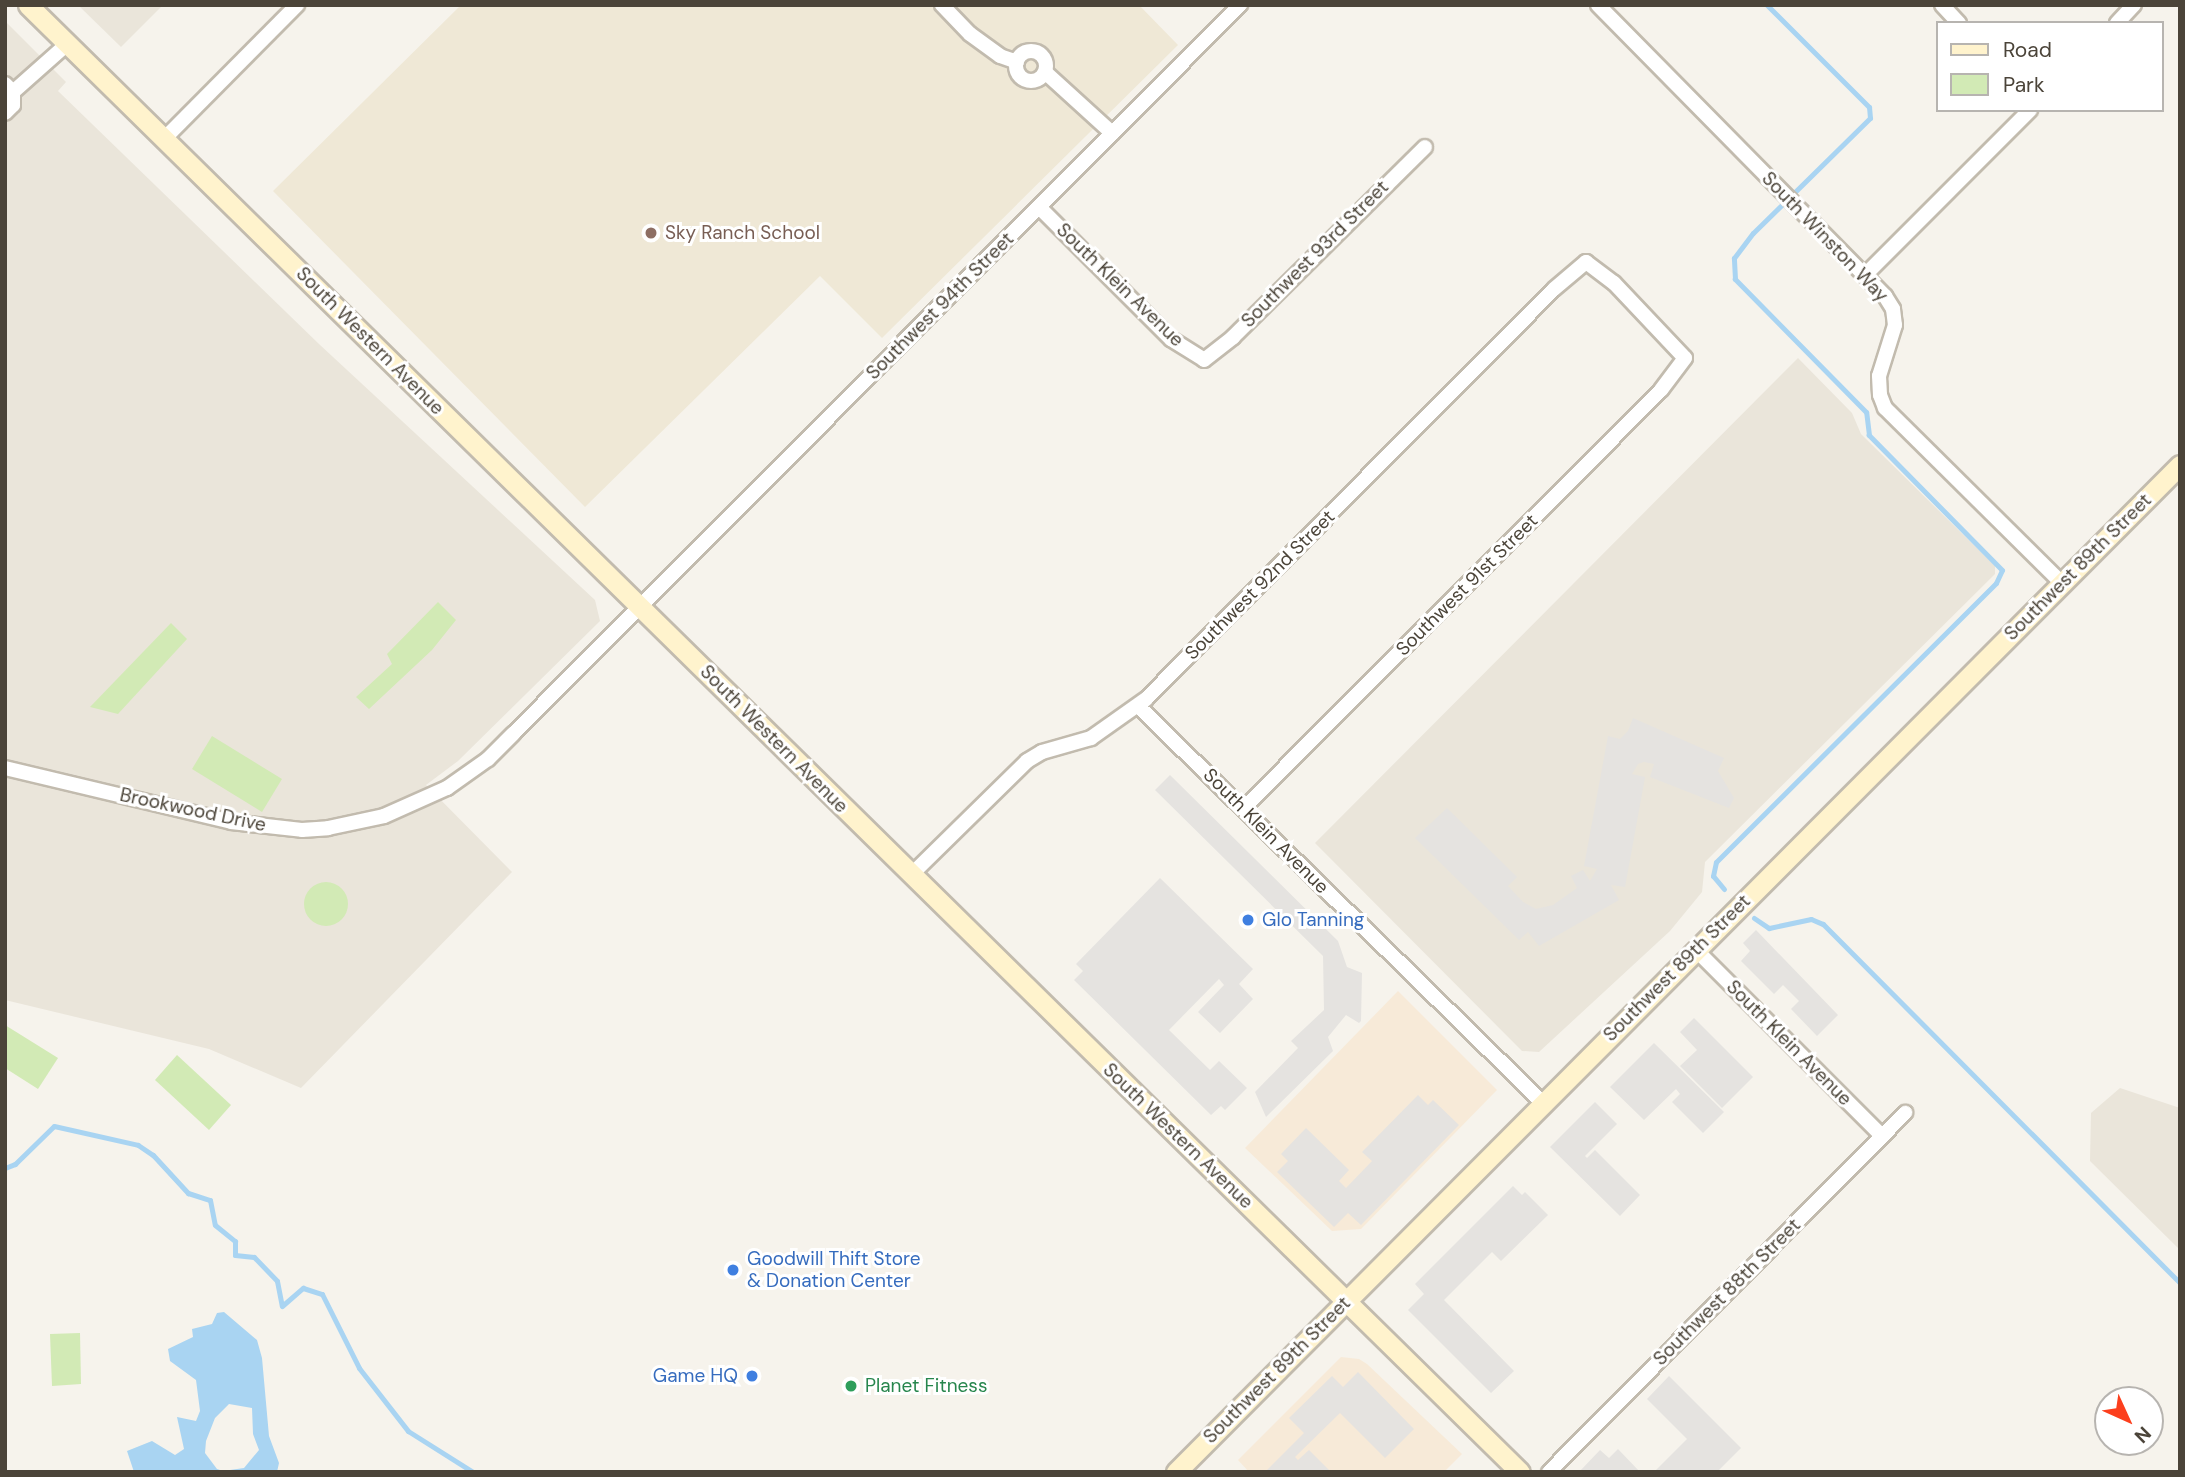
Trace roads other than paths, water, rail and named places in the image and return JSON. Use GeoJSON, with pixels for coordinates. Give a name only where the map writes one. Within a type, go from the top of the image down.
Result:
{"type":"FeatureCollection","features":[{"type":"Feature","properties":{"kind":"main road","name":"South Western Avenue"},"geometry":{"type":"LineString","coordinates":[[28,5],[46,15],[67,44],[1520,1472]]}},
{"type":"Feature","properties":{"kind":"main road","name":"Southwest 89th Street"},"geometry":{"type":"LineString","coordinates":[[1176,1472],[2180,465]]}},
{"type":"Feature","properties":{"kind":"street"},"geometry":{"type":"LineString","coordinates":[[164,139],[297,5]]}},
{"type":"Feature","properties":{"kind":"street"},"geometry":{"type":"LineString","coordinates":[[942,5],[970,34],[1000,56],[1017,62]]}},
{"type":"Feature","properties":{"kind":"street","name":"Southwest 94th Street"},"geometry":{"type":"LineString","coordinates":[[640,606],[1240,5]]}},
{"type":"Feature","properties":{"kind":"street","name":"South Winston Way"},"geometry":{"type":"LineString","coordinates":[[1598,5],[1866,274],[1890,303],[1894,317],[1894,333],[1879,376],[1880,395],[1885,408],[2061,582]]}},
{"type":"Feature","properties":{"kind":"street"},"geometry":{"type":"LineString","coordinates":[[1942,5],[1957,21]]}},
{"type":"Feature","properties":{"kind":"street"},"geometry":{"type":"LineString","coordinates":[[2119,21],[2134,5]]}},
{"type":"Feature","properties":{"kind":"street"},"geometry":{"type":"LineString","coordinates":[[5,113],[13,105],[9,88],[67,44]]}},
{"type":"Feature","properties":{"kind":"street"},"geometry":{"type":"LineString","coordinates":[[1036,52],[1046,62],[1045,72],[1038,79],[1024,80],[1017,72],[1017,62],[1022,54],[1036,52]]}},
{"type":"Feature","properties":{"kind":"street"},"geometry":{"type":"LineString","coordinates":[[1045,72],[1112,133]]}},
{"type":"Feature","properties":{"kind":"street"},"geometry":{"type":"LineString","coordinates":[[1866,274],[2028,112]]}},
{"type":"Feature","properties":{"kind":"street","name":"Southwest 93rd Street"},"geometry":{"type":"LineString","coordinates":[[1204,360],[1233,337],[1425,147]]}},
{"type":"Feature","properties":{"kind":"street","name":"South Klein Avenue"},"geometry":{"type":"LineString","coordinates":[[1039,207],[1171,340],[1204,360]]}},
{"type":"Feature","properties":{"kind":"street","name":"Southwest 91st Street"},"geometry":{"type":"LineString","coordinates":[[1244,808],[1661,390],[1685,358],[1614,283],[1587,262]]}},
{"type":"Feature","properties":{"kind":"street","name":"Southwest 92nd Street"},"geometry":{"type":"LineString","coordinates":[[912,874],[1027,761],[1042,752],[1091,738],[1138,706],[1554,289],[1587,262]]}},
{"type":"Feature","properties":{"kind":"street","name":"Brookwood Drive"},"geometry":{"type":"LineString","coordinates":[[5,768],[231,821],[268,827],[328,828],[384,817],[447,788],[488,759],[640,606]]}},
{"type":"Feature","properties":{"kind":"street","name":"South Klein Avenue"},"geometry":{"type":"LineString","coordinates":[[1138,706],[1543,1103]]}},
{"type":"Feature","properties":{"kind":"street","name":"South Klein Avenue"},"geometry":{"type":"LineString","coordinates":[[1696,950],[1882,1136]]}},
{"type":"Feature","properties":{"kind":"street","name":"Southwest 88th Street"},"geometry":{"type":"LineString","coordinates":[[1549,1472],[1905,1114]]}},
{"type":"Feature","properties":{"kind":"water"},"geometry":{"type":"Polygon","coordinates":[[[224,1312],[257,1340],[262,1358],[269,1436],[279,1463],[277,1472],[134,1472],[127,1451],[152,1441],[175,1455],[184,1449],[177,1417],[196,1421],[200,1411],[196,1380],[170,1361],[168,1349],[193,1337],[192,1329],[212,1324],[217,1313],[224,1312]],[[229,1404],[215,1418],[206,1441],[205,1453],[217,1469],[223,1471],[244,1468],[259,1450],[253,1434],[252,1408],[229,1404]]]}},
{"type":"Feature","properties":{"kind":"waterway"},"geometry":{"type":"LineString","coordinates":[[1724,889],[1713,876],[1716,862],[1996,583],[2002,570],[1869,435],[1866,412],[1735,279],[1734,258],[1753,233],[1870,118],[1869,107],[1767,5]]}},
{"type":"Feature","properties":{"kind":"waterway"},"geometry":{"type":"LineString","coordinates":[[1754,918],[1769,928],[1811,919],[1823,924],[2180,1283]]}},
{"type":"Feature","properties":{"kind":"waterway"},"geometry":{"type":"LineString","coordinates":[[5,1168],[15,1164],[54,1126],[138,1145],[153,1155],[188,1193],[210,1200],[215,1225],[235,1241],[235,1255],[254,1257],[277,1281],[282,1306],[303,1288],[322,1294],[359,1368],[408,1431],[473,1472]]}},
{"type":"Feature","properties":{"kind":"place","name":"Sky Ranch School"},"geometry":{"type":"Point","coordinates":[651,233]}},
{"type":"Feature","properties":{"kind":"place","name":"Glo Tanning"},"geometry":{"type":"Point","coordinates":[1248,920]}},
{"type":"Feature","properties":{"kind":"place","name":"Goodwill Thift Store & Donation Center"},"geometry":{"type":"Point","coordinates":[733,1270]}},
{"type":"Feature","properties":{"kind":"place","name":"Game HQ"},"geometry":{"type":"Point","coordinates":[752,1376]}},
{"type":"Feature","properties":{"kind":"place","name":"Planet Fitness"},"geometry":{"type":"Point","coordinates":[851,1386]}}]}
